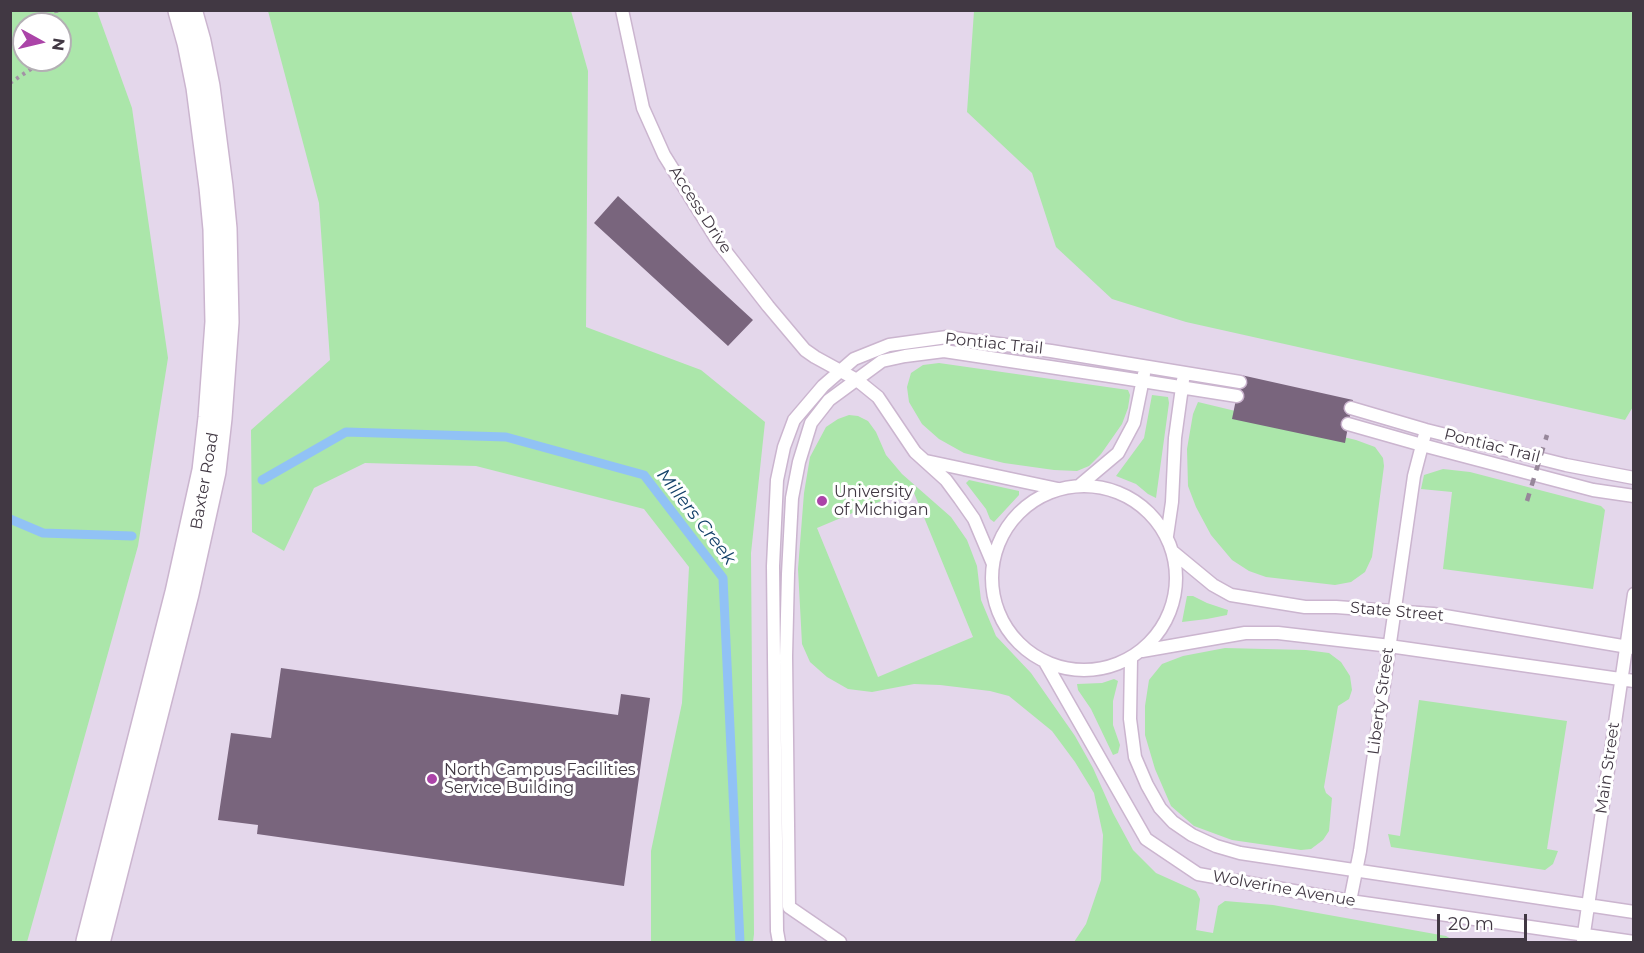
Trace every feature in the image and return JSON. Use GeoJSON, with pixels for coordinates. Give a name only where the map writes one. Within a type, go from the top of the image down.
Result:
{"type":"FeatureCollection","features":[{"type":"Feature","properties":{"kind":"street","name":"Baxter Road"},"geometry":{"type":"LineString","coordinates":[[93,942],[182,593],[209,471],[215,417],[222,322],[222,269],[217,198],[203,87],[194,42],[184,10]]}},
{"type":"Feature","properties":{"kind":"lane","name":"Access Drive"},"geometry":{"type":"LineString","coordinates":[[622,10],[643,108],[664,155],[720,243],[788,332],[805,350],[840,370]]}},
{"type":"Feature","properties":{"kind":"lane","name":"Pontiac Trail"},"geometry":{"type":"LineString","coordinates":[[778,937],[773,566],[777,491],[784,447],[794,420],[823,386],[854,359],[889,345],[947,337],[1052,351],[1240,382]]}},
{"type":"Feature","properties":{"kind":"lane"},"geometry":{"type":"LineString","coordinates":[[840,942],[789,907],[787,597],[792,498],[811,423],[829,400],[882,362],[905,356],[944,351],[1237,396]]}},
{"type":"Feature","properties":{"kind":"lane"},"geometry":{"type":"LineString","coordinates":[[1080,485],[1118,453],[1134,423],[1145,366]]}},
{"type":"Feature","properties":{"kind":"lane"},"geometry":{"type":"LineString","coordinates":[[840,370],[878,397],[915,452],[946,480],[974,519],[993,564]]}},
{"type":"Feature","properties":{"kind":"lane"},"geometry":{"type":"LineString","coordinates":[[1167,536],[1172,502],[1175,438],[1184,372]]}},
{"type":"Feature","properties":{"kind":"lane","name":"Pontiac Trail"},"geometry":{"type":"LineString","coordinates":[[1351,408],[1426,430],[1566,465],[1634,478]]}},
{"type":"Feature","properties":{"kind":"lane"},"geometry":{"type":"LineString","coordinates":[[1348,424],[1422,446],[1593,490],[1634,496]]}},
{"type":"Feature","properties":{"kind":"lane","name":"Liberty Street"},"geometry":{"type":"LineString","coordinates":[[1350,901],[1414,476],[1426,430]]}},
{"type":"Feature","properties":{"kind":"lane"},"geometry":{"type":"LineString","coordinates":[[926,461],[1059,489]]}},
{"type":"Feature","properties":{"kind":"lane"},"geometry":{"type":"LineString","coordinates":[[1080,485],[1102,487],[1122,493],[1140,504],[1155,518],[1167,536],[1173,552],[1177,575],[1175,599],[1166,622],[1142,651],[1131,659],[1110,667],[1088,671],[1066,669],[1045,662],[1028,652],[1003,622],[995,603],[992,584],[993,564],[1008,525],[1023,509],[1040,497],[1059,489],[1080,485]]}},
{"type":"Feature","properties":{"kind":"lane","name":"State Street"},"geometry":{"type":"LineString","coordinates":[[1173,552],[1213,585],[1231,595],[1305,607],[1433,614],[1630,647]]}},
{"type":"Feature","properties":{"kind":"lane","name":"Main Street"},"geometry":{"type":"LineString","coordinates":[[1583,939],[1627,680],[1634,594]]}},
{"type":"Feature","properties":{"kind":"lane","name":"State Street"},"geometry":{"type":"LineString","coordinates":[[1142,651],[1245,633],[1278,633],[1389,646],[1627,680]]}},
{"type":"Feature","properties":{"kind":"lane","name":"Wolverine Avenue"},"geometry":{"type":"LineString","coordinates":[[1131,659],[1130,719],[1135,757],[1160,808],[1173,822],[1192,835],[1216,846],[1240,853],[1634,912]]}},
{"type":"Feature","properties":{"kind":"lane","name":"Wolverine Avenue"},"geometry":{"type":"LineString","coordinates":[[1045,662],[1146,839],[1198,874],[1583,939],[1634,942]]}},
{"type":"Feature","properties":{"kind":"lane"},"geometry":{"type":"LineString","coordinates":[[778,937],[791,942]]}},
{"type":"Feature","properties":{"kind":"path"},"geometry":{"type":"LineString","coordinates":[[10,83],[26,72]]}},
{"type":"Feature","properties":{"kind":"shaded area","name":"University of Michigan"},"geometry":{"type":"Polygon","coordinates":[[[11,11],[1633,11],[1633,942],[11,942],[11,11]]]}},
{"type":"Feature","properties":{"kind":"green space"},"geometry":{"type":"Polygon","coordinates":[[[10,11],[97,11],[132,108],[168,358],[138,546],[27,942],[10,942],[10,11]]]}},
{"type":"Feature","properties":{"kind":"green space"},"geometry":{"type":"Polygon","coordinates":[[[268,11],[571,11],[588,71],[586,327],[701,370],[765,422],[751,553],[753,942],[651,942],[651,851],[682,703],[689,567],[644,509],[476,466],[365,463],[314,488],[284,551],[252,532],[251,430],[330,360],[319,203],[268,11]]]}},
{"type":"Feature","properties":{"kind":"green space"},"geometry":{"type":"Polygon","coordinates":[[[974,11],[1633,11],[1634,405],[1625,420],[1186,322],[1112,299],[1056,247],[1032,173],[967,112],[974,11]]]}},
{"type":"Feature","properties":{"kind":"green space"},"geometry":{"type":"Polygon","coordinates":[[[939,363],[1128,390],[1130,395],[1128,408],[1122,424],[1101,454],[1089,466],[1077,471],[1004,463],[964,453],[939,439],[922,424],[909,402],[907,387],[911,373],[923,365],[939,363]]]}},
{"type":"Feature","properties":{"kind":"green space"},"geometry":{"type":"Polygon","coordinates":[[[1152,395],[1168,397],[1169,403],[1156,498],[1136,484],[1116,476],[1144,438],[1152,395]]]}},
{"type":"Feature","properties":{"kind":"green space"},"geometry":{"type":"Polygon","coordinates":[[[1198,402],[1356,440],[1375,447],[1383,458],[1384,466],[1372,557],[1365,572],[1351,582],[1335,585],[1266,577],[1249,571],[1232,560],[1211,535],[1188,486],[1187,449],[1193,414],[1198,402]]]}},
{"type":"Feature","properties":{"kind":"green space"},"geometry":{"type":"Polygon","coordinates":[[[849,415],[868,421],[876,432],[886,455],[902,474],[951,517],[967,540],[977,566],[981,600],[996,636],[1031,673],[1075,736],[1133,850],[1156,873],[1196,891],[1200,899],[1196,930],[1213,933],[1218,906],[1225,901],[1273,905],[1446,936],[1456,942],[1074,942],[1086,924],[1101,880],[1103,835],[1094,793],[1052,731],[1009,696],[990,691],[940,685],[914,684],[872,692],[848,689],[827,677],[810,662],[802,644],[798,569],[804,493],[810,457],[826,427],[849,415]],[[912,488],[817,528],[878,677],[973,637],[912,488]]]}},
{"type":"Feature","properties":{"kind":"green space"},"geometry":{"type":"Polygon","coordinates":[[[1443,469],[1470,472],[1601,506],[1605,510],[1593,589],[1443,569],[1452,492],[1421,489],[1424,475],[1443,469]]]}},
{"type":"Feature","properties":{"kind":"green space"},"geometry":{"type":"Polygon","coordinates":[[[969,480],[1019,491],[1019,495],[994,522],[966,483],[969,480]]]}},
{"type":"Feature","properties":{"kind":"green space"},"geometry":{"type":"Polygon","coordinates":[[[1187,596],[1193,596],[1228,610],[1227,615],[1182,622],[1187,596]]]}},
{"type":"Feature","properties":{"kind":"green space"},"geometry":{"type":"Polygon","coordinates":[[[1225,648],[1306,650],[1329,653],[1341,662],[1350,676],[1352,690],[1349,699],[1338,706],[1324,787],[1326,793],[1332,798],[1329,831],[1323,840],[1311,849],[1301,850],[1232,840],[1194,826],[1171,806],[1155,769],[1145,735],[1145,706],[1149,680],[1162,664],[1183,656],[1225,648]]]}},
{"type":"Feature","properties":{"kind":"green space"},"geometry":{"type":"Polygon","coordinates":[[[1114,679],[1118,681],[1113,701],[1113,725],[1120,745],[1118,753],[1113,755],[1091,709],[1078,690],[1077,684],[1102,683],[1114,679]]]}},
{"type":"Feature","properties":{"kind":"green space"},"geometry":{"type":"Polygon","coordinates":[[[1419,700],[1567,721],[1547,849],[1558,851],[1553,864],[1545,870],[1391,847],[1388,834],[1400,836],[1419,700]]]}},
{"type":"Feature","properties":{"kind":"building"},"geometry":{"type":"Polygon","coordinates":[[[618,196],[753,320],[728,346],[594,223],[618,196]]]}},
{"type":"Feature","properties":{"kind":"building"},"geometry":{"type":"Polygon","coordinates":[[[1241,375],[1353,400],[1345,443],[1232,419],[1241,375]]]}},
{"type":"Feature","properties":{"kind":"building","name":"North Campus Facilities Service Building"},"geometry":{"type":"Polygon","coordinates":[[[281,668],[618,715],[621,694],[650,698],[624,886],[257,834],[258,825],[218,820],[231,733],[271,738],[281,668]]]}},
{"type":"Feature","properties":{"kind":"waterway","name":"Millers Creek"},"geometry":{"type":"LineString","coordinates":[[262,480],[346,432],[506,437],[644,475],[723,578],[740,942]]}},
{"type":"Feature","properties":{"kind":"waterway","name":"Millers Creek"},"geometry":{"type":"LineString","coordinates":[[10,519],[43,533],[132,536]]}},
{"type":"Feature","properties":{"kind":"railway"},"geometry":{"type":"LineString","coordinates":[[1527,501],[1547,435]]}},
{"type":"Feature","properties":{"kind":"place","name":"University of Michigan"},"geometry":{"type":"Point","coordinates":[822,501]}},
{"type":"Feature","properties":{"kind":"place","name":"North Campus Facilities Service Building"},"geometry":{"type":"Point","coordinates":[432,779]}}]}
